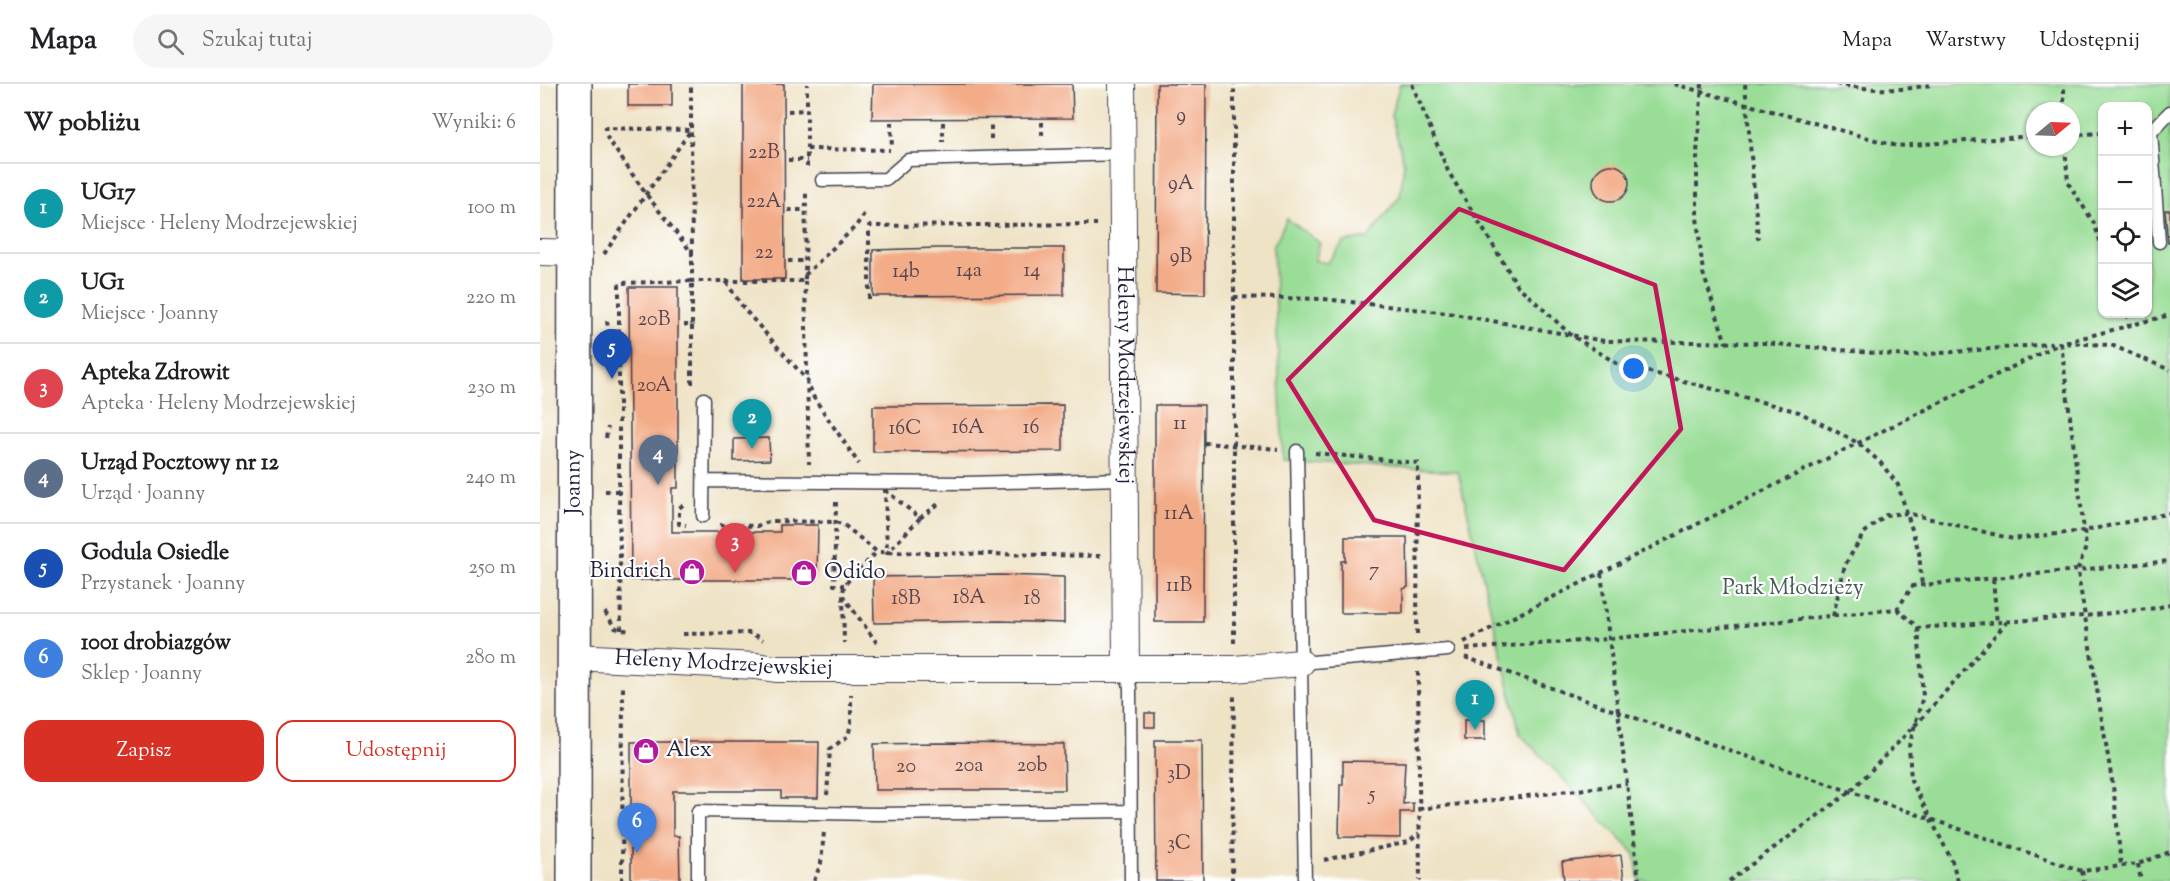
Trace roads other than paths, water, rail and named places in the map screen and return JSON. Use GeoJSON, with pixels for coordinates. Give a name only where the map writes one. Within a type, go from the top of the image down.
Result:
{"type":"FeatureCollection","features":[{"type":"Feature","properties":{"kind":"street","name":"Joanny"},"geometry":{"type":"LineString","coordinates":[[574,881],[574,657],[590,254],[575,84]]}},
{"type":"Feature","properties":{"kind":"street","name":"Heleny Modrzejewskiej"},"geometry":{"type":"LineString","coordinates":[[1122,84],[1126,667]]}},
{"type":"Feature","properties":{"kind":"street"},"geometry":{"type":"LineString","coordinates":[[540,252],[590,254]]}},
{"type":"Feature","properties":{"kind":"street","name":"Heleny Modrzejewskiej"},"geometry":{"type":"LineString","coordinates":[[574,657],[756,666],[776,669],[1126,667],[1234,669],[1302,663]]}},
{"type":"Feature","properties":{"kind":"lane"},"geometry":{"type":"LineString","coordinates":[[2159,242],[2151,132],[2170,112]]}},
{"type":"Feature","properties":{"kind":"lane"},"geometry":{"type":"LineString","coordinates":[[822,180],[886,179],[908,160],[1122,154]]}},
{"type":"Feature","properties":{"kind":"lane"},"geometry":{"type":"LineString","coordinates":[[704,399],[704,481],[708,521]]}},
{"type":"Feature","properties":{"kind":"lane"},"geometry":{"type":"LineString","coordinates":[[1297,451],[1305,881]]}},
{"type":"Feature","properties":{"kind":"lane"},"geometry":{"type":"LineString","coordinates":[[704,481],[835,477],[965,483],[1124,479]]}},
{"type":"Feature","properties":{"kind":"lane"},"geometry":{"type":"LineString","coordinates":[[1302,663],[1448,650]]}},
{"type":"Feature","properties":{"kind":"lane","name":"Heleny Modrzejewskiej"},"geometry":{"type":"LineString","coordinates":[[1126,667],[1130,688],[1131,881]]}},
{"type":"Feature","properties":{"kind":"lane"},"geometry":{"type":"LineString","coordinates":[[698,881],[698,811],[826,809],[876,814],[1130,811]]}},
{"type":"Feature","properties":{"kind":"place","name":"Godula Osiedle"},"geometry":{"type":"Point","coordinates":[612,379]}},
{"type":"Feature","properties":{"kind":"place","name":"UG1"},"geometry":{"type":"Point","coordinates":[752,449]}},
{"type":"Feature","properties":{"kind":"place","name":"Urząd Pocztowy nr 12"},"geometry":{"type":"Point","coordinates":[658,485]}},
{"type":"Feature","properties":{"kind":"place","name":"Bindrich"},"geometry":{"type":"Point","coordinates":[692,572]}},
{"type":"Feature","properties":{"kind":"place","name":"Apteka Zdrowit"},"geometry":{"type":"Point","coordinates":[735,573]}},
{"type":"Feature","properties":{"kind":"place","name":"Odido"},"geometry":{"type":"Point","coordinates":[804,573]}},
{"type":"Feature","properties":{"kind":"place","name":"UG17"},"geometry":{"type":"Point","coordinates":[1475,730]}},
{"type":"Feature","properties":{"kind":"place","name":"Alex"},"geometry":{"type":"Point","coordinates":[646,751]}},
{"type":"Feature","properties":{"kind":"place","name":"1001 drobiazgów"},"geometry":{"type":"Point","coordinates":[637,853]}},
{"type":"Feature","properties":{"kind":"park label","name":"Park Młodzieży"},"geometry":{"type":"Point","coordinates":[1793,589]}}]}
